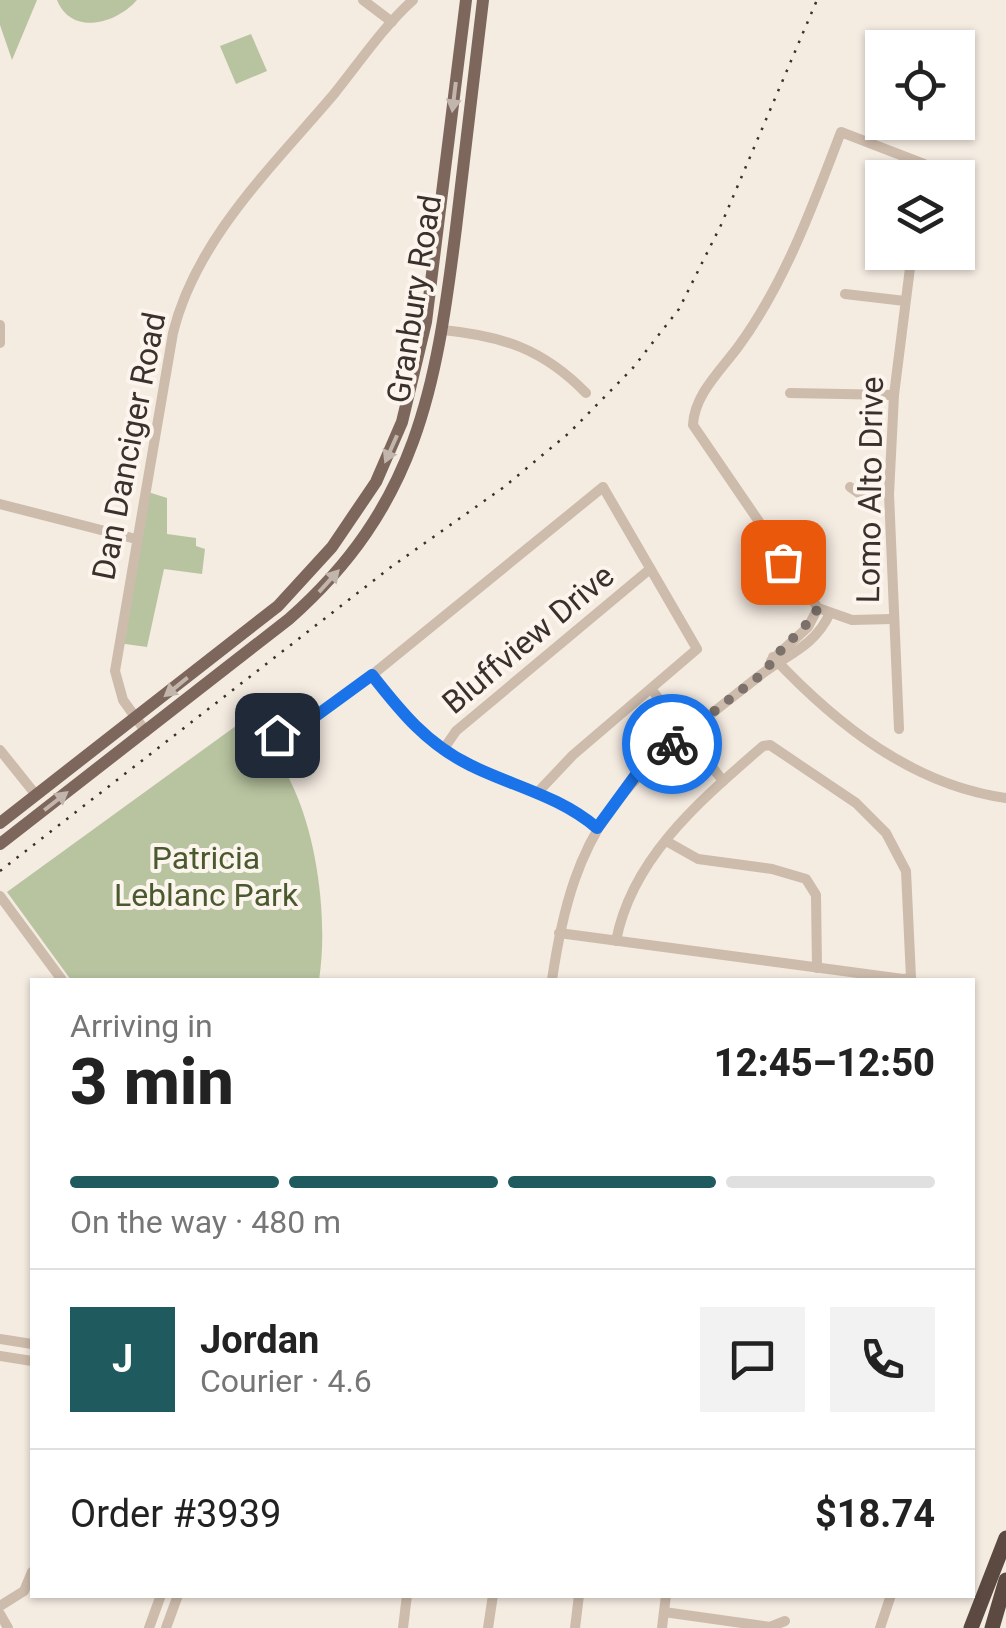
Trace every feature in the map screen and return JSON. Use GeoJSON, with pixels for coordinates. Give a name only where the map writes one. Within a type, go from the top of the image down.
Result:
{"type":"FeatureCollection","features":[{"type":"Feature","properties":{"kind":"highway"},"geometry":{"type":"LineString","coordinates":[[971,1628],[1006,1538]]}},
{"type":"Feature","properties":{"kind":"highway"},"geometry":{"type":"LineString","coordinates":[[992,1628],[1006,1580]]}},
{"type":"Feature","properties":{"kind":"main road","name":"Granbury Road"},"geometry":{"type":"LineString","coordinates":[[0,822],[278,606],[332,547],[376,482],[402,422],[425,328],[466,0]]}},
{"type":"Feature","properties":{"kind":"main road","name":"Granbury Road"},"geometry":{"type":"LineString","coordinates":[[0,844],[289,619],[353,552],[392,490],[423,420],[443,330],[483,0]]}},
{"type":"Feature","properties":{"kind":"main road"},"geometry":{"type":"LineString","coordinates":[[448,144],[466,146]]}},
{"type":"Feature","properties":{"kind":"main road"},"geometry":{"type":"LineString","coordinates":[[425,328],[443,330]]}},
{"type":"Feature","properties":{"kind":"main road"},"geometry":{"type":"LineString","coordinates":[[376,482],[392,490]]}},
{"type":"Feature","properties":{"kind":"main road"},"geometry":{"type":"LineString","coordinates":[[278,606],[289,619]]}},
{"type":"Feature","properties":{"kind":"street"},"geometry":{"type":"LineString","coordinates":[[363,0],[392,22]]}},
{"type":"Feature","properties":{"kind":"street","name":"Dan Danciger Road"},"geometry":{"type":"LineString","coordinates":[[146,732],[123,700],[115,671],[173,334],[193,274],[257,186],[413,0]]}},
{"type":"Feature","properties":{"kind":"street"},"geometry":{"type":"LineString","coordinates":[[892,619],[852,620],[818,608],[693,425],[702,395],[741,343],[784,267],[841,132],[914,160]]}},
{"type":"Feature","properties":{"kind":"street","name":"Lomo Alto Drive"},"geometry":{"type":"LineString","coordinates":[[898,729],[889,494],[894,395],[909,270]]}},
{"type":"Feature","properties":{"kind":"street"},"geometry":{"type":"LineString","coordinates":[[845,294],[905,302]]}},
{"type":"Feature","properties":{"kind":"street"},"geometry":{"type":"LineString","coordinates":[[0,325],[0,343]]}},
{"type":"Feature","properties":{"kind":"street"},"geometry":{"type":"LineString","coordinates":[[443,330],[494,336],[524,346],[562,370],[586,394]]}},
{"type":"Feature","properties":{"kind":"street"},"geometry":{"type":"LineString","coordinates":[[790,393],[894,395]]}},
{"type":"Feature","properties":{"kind":"street"},"geometry":{"type":"LineString","coordinates":[[277,735],[287,737],[372,675],[603,487],[697,650],[561,766],[538,792]]}},
{"type":"Feature","properties":{"kind":"street"},"geometry":{"type":"LineString","coordinates":[[850,487],[860,494],[889,494]]}},
{"type":"Feature","properties":{"kind":"street"},"geometry":{"type":"LineString","coordinates":[[0,504],[136,539]]}},
{"type":"Feature","properties":{"kind":"street","name":"Bluffview Drive"},"geometry":{"type":"LineString","coordinates":[[443,750],[456,731],[650,569]]}},
{"type":"Feature","properties":{"kind":"street"},"geometry":{"type":"LineString","coordinates":[[552,978],[559,934],[577,867],[597,828],[635,776],[777,661],[808,627],[818,608]]}},
{"type":"Feature","properties":{"kind":"street"},"geometry":{"type":"LineString","coordinates":[[777,661],[817,637],[830,614]]}},
{"type":"Feature","properties":{"kind":"street"},"geometry":{"type":"LineString","coordinates":[[777,661],[814,700],[912,769],[944,784],[1006,798]]}},
{"type":"Feature","properties":{"kind":"street"},"geometry":{"type":"LineString","coordinates":[[372,675],[410,725],[443,750],[538,792],[597,828]]}},
{"type":"Feature","properties":{"kind":"street"},"geometry":{"type":"LineString","coordinates":[[652,690],[723,780]]}},
{"type":"Feature","properties":{"kind":"street"},"geometry":{"type":"LineString","coordinates":[[559,934],[616,942],[818,968],[911,978],[906,871],[886,833],[856,803],[770,745],[723,780],[666,840],[634,884],[616,942]]}},
{"type":"Feature","properties":{"kind":"street"},"geometry":{"type":"LineString","coordinates":[[0,750],[36,795]]}},
{"type":"Feature","properties":{"kind":"street"},"geometry":{"type":"LineString","coordinates":[[666,840],[698,859],[772,869],[806,879],[816,895],[818,968]]}},
{"type":"Feature","properties":{"kind":"street"},"geometry":{"type":"LineString","coordinates":[[0,896],[61,978]]}},
{"type":"Feature","properties":{"kind":"street"},"geometry":{"type":"LineString","coordinates":[[0,1339],[30,1344]]}},
{"type":"Feature","properties":{"kind":"street"},"geometry":{"type":"LineString","coordinates":[[0,1356],[30,1362]]}},
{"type":"Feature","properties":{"kind":"street"},"geometry":{"type":"LineString","coordinates":[[0,1606],[24,1591],[30,1577]]}},
{"type":"Feature","properties":{"kind":"street"},"geometry":{"type":"LineString","coordinates":[[148,1628],[159,1598]]}},
{"type":"Feature","properties":{"kind":"street"},"geometry":{"type":"LineString","coordinates":[[166,1628],[177,1598]]}},
{"type":"Feature","properties":{"kind":"street"},"geometry":{"type":"LineString","coordinates":[[403,1628],[407,1598]]}},
{"type":"Feature","properties":{"kind":"street"},"geometry":{"type":"LineString","coordinates":[[488,1628],[493,1598]]}},
{"type":"Feature","properties":{"kind":"street"},"geometry":{"type":"LineString","coordinates":[[575,1628],[579,1598]]}},
{"type":"Feature","properties":{"kind":"street"},"geometry":{"type":"LineString","coordinates":[[662,1628],[666,1598]]}},
{"type":"Feature","properties":{"kind":"street"},"geometry":{"type":"LineString","coordinates":[[880,1628],[890,1598]]}},
{"type":"Feature","properties":{"kind":"street"},"geometry":{"type":"LineString","coordinates":[[664,1612],[770,1626],[785,1621]]}},
{"type":"Feature","properties":{"kind":"street"},"geometry":{"type":"LineString","coordinates":[[0,1614],[8,1628]]}},
{"type":"Feature","properties":{"kind":"green space"},"geometry":{"type":"Polygon","coordinates":[[[0,0],[37,0],[12,60],[0,25],[0,0]]]}},
{"type":"Feature","properties":{"kind":"green space"},"geometry":{"type":"Polygon","coordinates":[[[57,0],[137,0],[107,20],[84,22],[64,12],[57,0]]]}},
{"type":"Feature","properties":{"kind":"green space"},"geometry":{"type":"Polygon","coordinates":[[[251,34],[267,71],[236,84],[220,46],[251,34]]]}},
{"type":"Feature","properties":{"kind":"green space"},"geometry":{"type":"Polygon","coordinates":[[[145,491],[167,498],[167,534],[196,538],[196,546],[205,549],[202,574],[164,569],[147,647],[118,643],[145,491]]]}},
{"type":"Feature","properties":{"kind":"green space","name":"Patricia Leblanc Park"},"geometry":{"type":"Polygon","coordinates":[[[251,715],[290,779],[309,833],[321,908],[319,978],[70,978],[7,892],[251,715]]]}},
{"type":"Feature","properties":{"kind":"railway"},"geometry":{"type":"LineString","coordinates":[[0,871],[391,567],[504,487],[569,433],[632,369],[679,309],[721,225],[817,0]]}},
{"type":"Feature","properties":{"kind":"way so far"},"geometry":{"type":"LineString","coordinates":[[672,744],[766,671],[773,657],[808,627],[818,608],[783,562]]}},
{"type":"Feature","properties":{"kind":"route"},"geometry":{"type":"LineString","coordinates":[[277,735],[287,737],[372,675],[410,725],[443,750],[470,766],[556,801],[597,828],[635,776],[672,744]]}}]}
